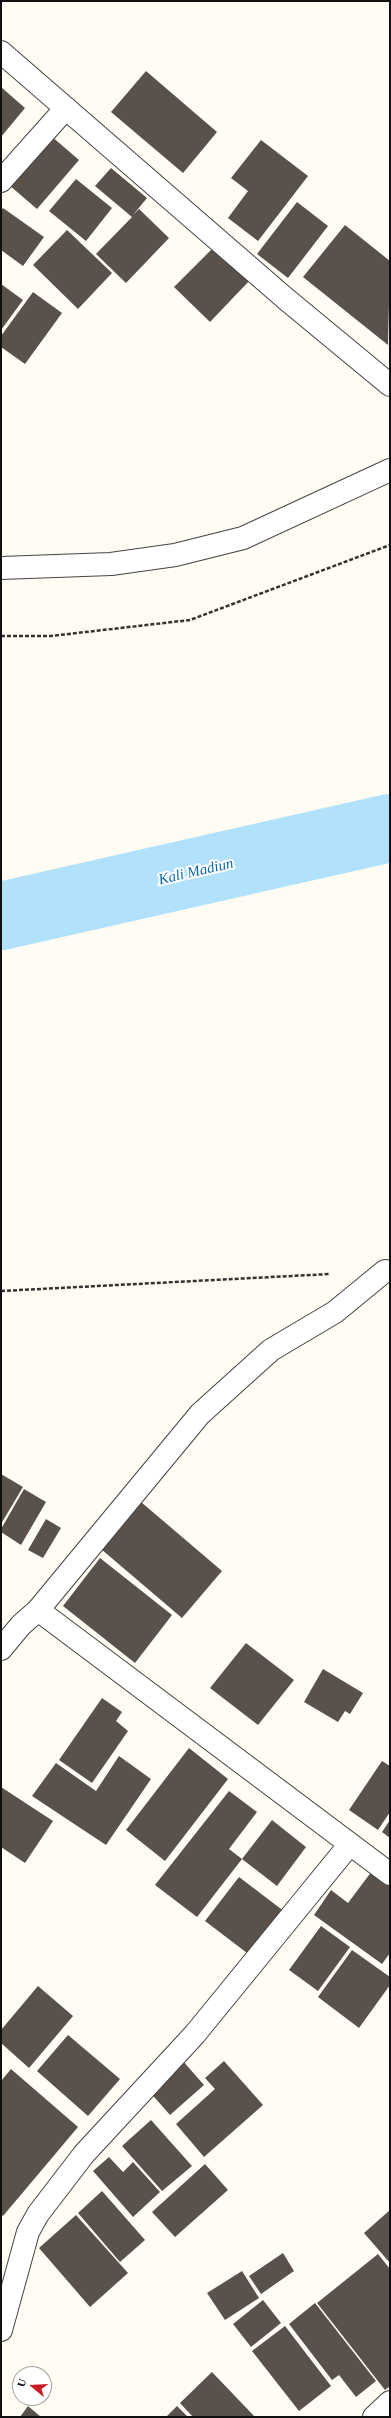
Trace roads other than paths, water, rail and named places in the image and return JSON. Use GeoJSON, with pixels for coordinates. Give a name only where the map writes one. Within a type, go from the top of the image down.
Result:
{"type":"FeatureCollection","features":[{"type":"Feature","properties":{"kind":"street"},"geometry":{"type":"LineString","coordinates":[[1,52],[286,300],[390,385]]}},
{"type":"Feature","properties":{"kind":"street"},"geometry":{"type":"LineString","coordinates":[[1,182],[66,108]]}},
{"type":"Feature","properties":{"kind":"street"},"geometry":{"type":"LineString","coordinates":[[1,568],[111,564],[175,555],[243,538],[390,470]]}},
{"type":"Feature","properties":{"kind":"street"},"geometry":{"type":"LineString","coordinates":[[1,1649],[21,1625],[38,1610],[200,1414],[271,1350],[335,1312],[385,1271]]}},
{"type":"Feature","properties":{"kind":"street"},"geometry":{"type":"LineString","coordinates":[[38,1610],[390,1874]]}},
{"type":"Feature","properties":{"kind":"street"},"geometry":{"type":"LineString","coordinates":[[1,2330],[28,2232],[38,2214],[84,2154],[195,2034],[350,1844]]}},
{"type":"Feature","properties":{"kind":"street"},"geometry":{"type":"LineString","coordinates":[[374,2417],[390,2402]]}},
{"type":"Feature","properties":{"kind":"waterway","name":"Kali Madiun"},"geometry":{"type":"LineString","coordinates":[[1,916],[390,828]]}}]}
